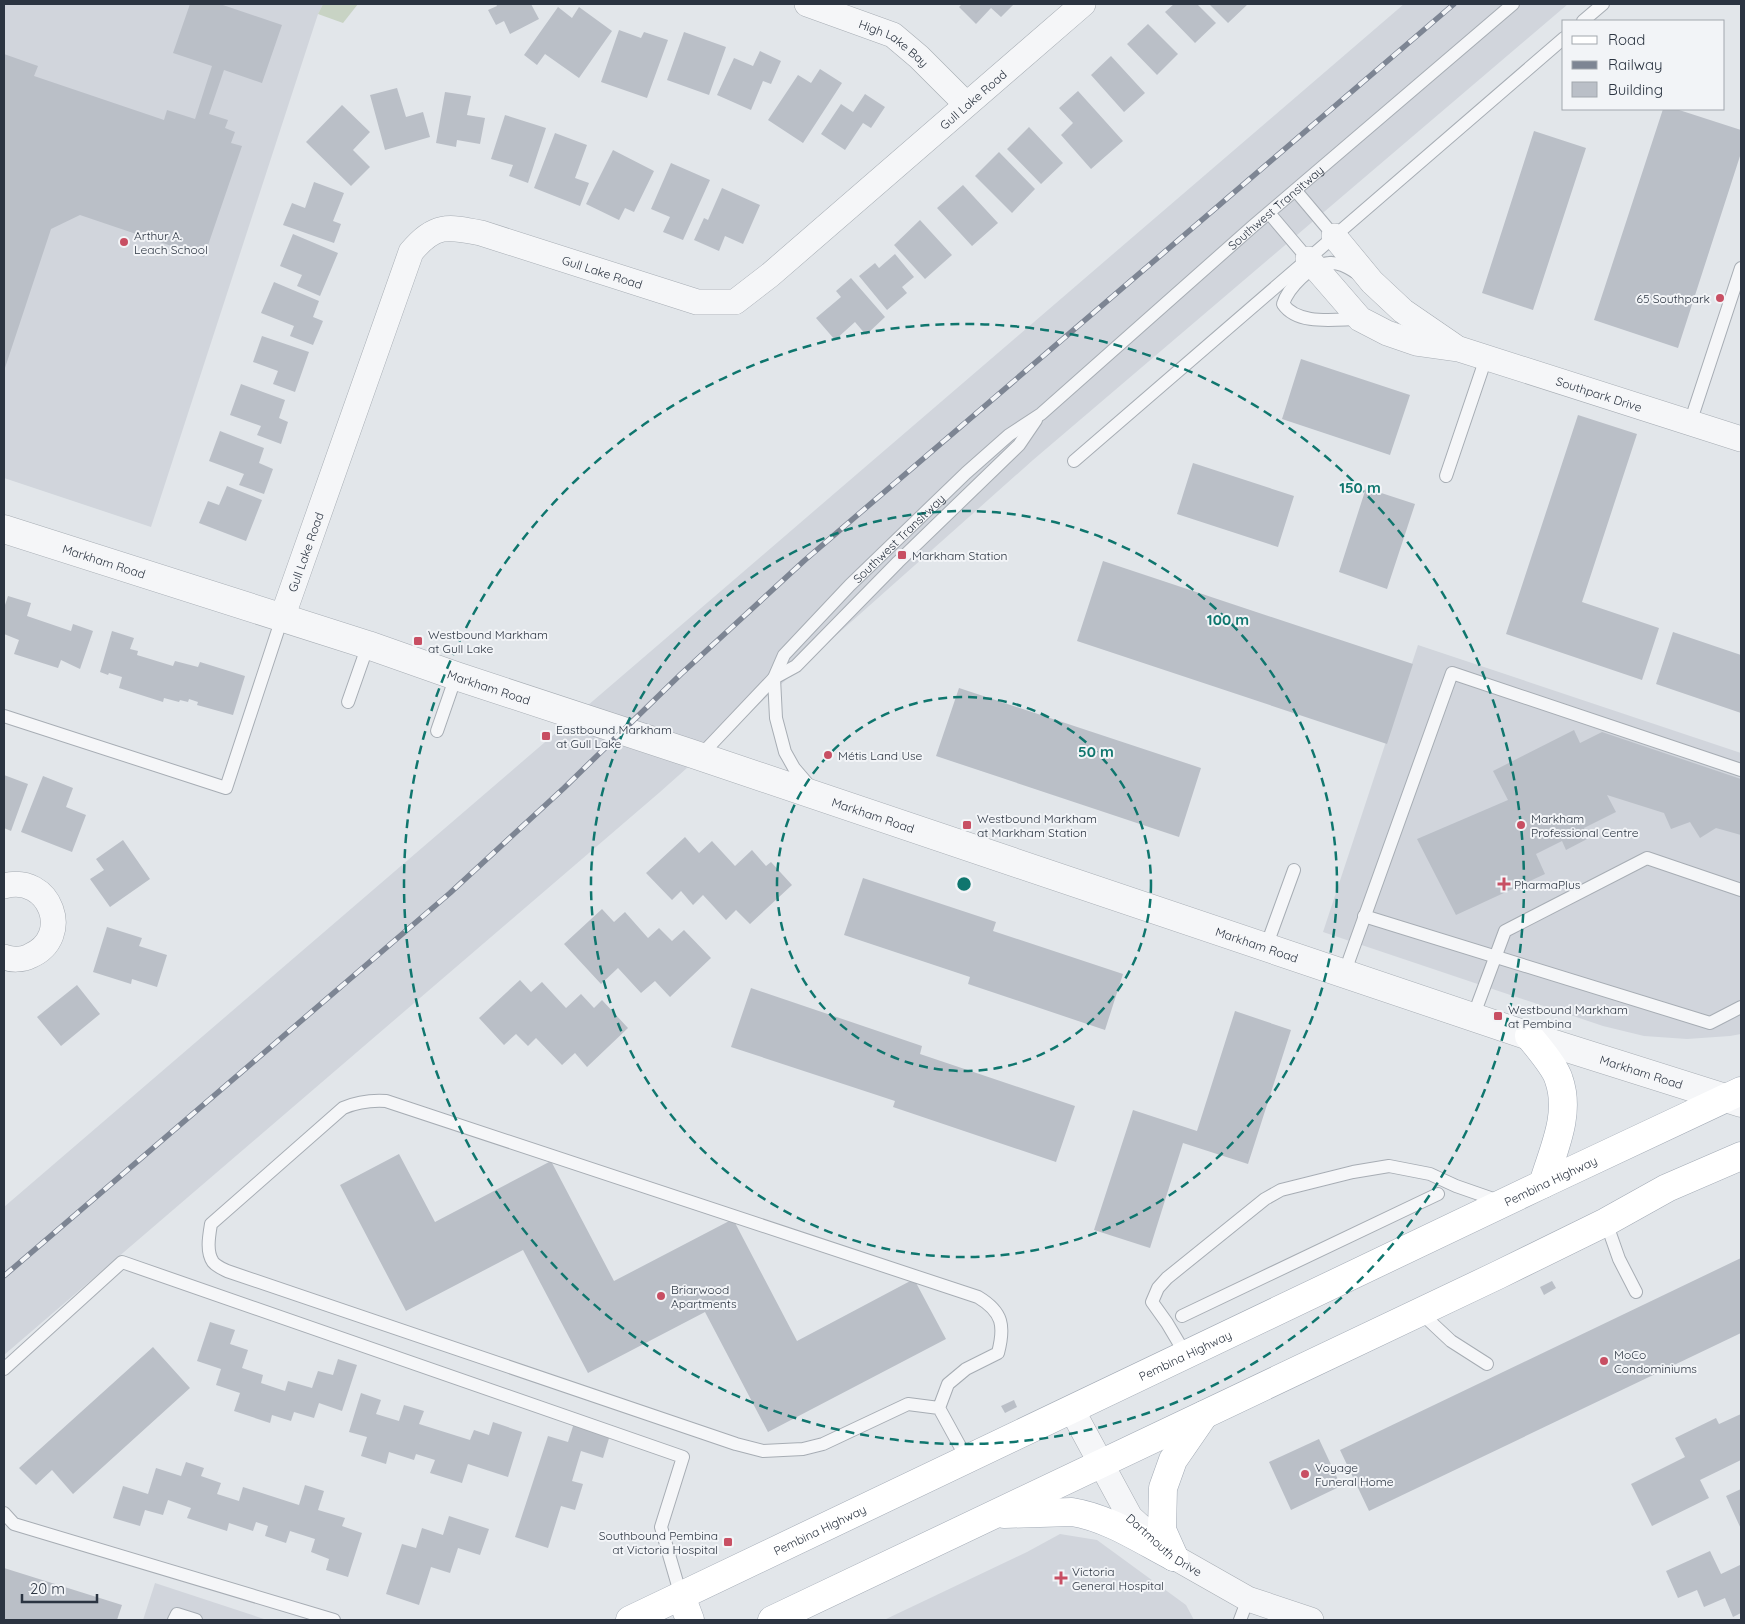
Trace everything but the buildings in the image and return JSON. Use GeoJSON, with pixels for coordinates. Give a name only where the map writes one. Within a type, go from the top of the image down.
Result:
{"type":"FeatureCollection","features":[{"type":"Feature","properties":{"kind":"main road"},"geometry":{"type":"LineString","coordinates":[[1529,1036],[1559,1078],[1564,1108],[1561,1127],[1543,1184]]}},
{"type":"Feature","properties":{"kind":"main road","name":"Pembina Highway"},"geometry":{"type":"LineString","coordinates":[[630,1620],[685,1608],[967,1459],[1543,1184],[1736,1098]]}},
{"type":"Feature","properties":{"kind":"main road"},"geometry":{"type":"LineString","coordinates":[[772,1620],[1420,1312],[1606,1222],[1667,1188],[1741,1156]]}},
{"type":"Feature","properties":{"kind":"main road"},"geometry":{"type":"LineString","coordinates":[[1174,1557],[1162,1530],[1163,1488],[1173,1460],[1205,1414]]}},
{"type":"Feature","properties":{"kind":"main road"},"geometry":{"type":"LineString","coordinates":[[993,1514],[1082,1513],[1102,1519],[1174,1557]]}},
{"type":"Feature","properties":{"kind":"street","name":"High Lake Bay"},"geometry":{"type":"LineString","coordinates":[[807,4],[893,35],[919,57],[966,104]]}},
{"type":"Feature","properties":{"kind":"street","name":"Gull Lake Road"},"geometry":{"type":"LineString","coordinates":[[282,618],[411,252],[423,237],[440,229],[459,229],[480,233],[697,302],[735,302],[778,268],[1083,4]]}},
{"type":"Feature","properties":{"kind":"street","name":"Southpark Drive"},"geometry":{"type":"LineString","coordinates":[[1334,236],[1372,282],[1403,311],[1459,349]]}},
{"type":"Feature","properties":{"kind":"street","name":"Southpark Drive"},"geometry":{"type":"LineString","coordinates":[[1311,263],[1360,319],[1387,333],[1416,343],[1459,349],[1741,439]]}},
{"type":"Feature","properties":{"kind":"street","name":"Markham Road"},"geometry":{"type":"LineString","coordinates":[[4,529],[368,645],[1529,1036],[1674,1081],[1736,1098]]}},
{"type":"Feature","properties":{"kind":"street"},"geometry":{"type":"LineString","coordinates":[[4,886],[24,884],[36,890],[49,902],[53,915],[53,930],[48,942],[37,953],[26,958],[8,959],[4,957]]}},
{"type":"Feature","properties":{"kind":"street","name":"Dartmouth Drive"},"geometry":{"type":"LineString","coordinates":[[1072,1410],[1130,1517],[1174,1557],[1244,1610],[1311,1620]]}},
{"type":"Feature","properties":{"kind":"lane","name":"Southwest Transitway"},"geometry":{"type":"LineString","coordinates":[[774,678],[784,655],[856,578],[966,473],[1009,435],[1041,414],[1269,213],[1513,4]]}},
{"type":"Feature","properties":{"kind":"lane"},"geometry":{"type":"LineString","coordinates":[[1584,20],[1603,4]]}},
{"type":"Feature","properties":{"kind":"lane"},"geometry":{"type":"LineString","coordinates":[[1360,319],[1307,319],[1288,312],[1283,304],[1286,294],[1334,236],[1562,40]]}},
{"type":"Feature","properties":{"kind":"lane","name":"Southpark Drive"},"geometry":{"type":"LineString","coordinates":[[1296,191],[1334,236]]}},
{"type":"Feature","properties":{"kind":"lane","name":"Southpark Drive"},"geometry":{"type":"LineString","coordinates":[[1269,213],[1311,263]]}},
{"type":"Feature","properties":{"kind":"lane"},"geometry":{"type":"LineString","coordinates":[[1074,461],[1311,263],[1328,262],[1343,264],[1372,282]]}},
{"type":"Feature","properties":{"kind":"lane"},"geometry":{"type":"LineString","coordinates":[[1690,423],[1741,268]]}},
{"type":"Feature","properties":{"kind":"lane"},"geometry":{"type":"LineString","coordinates":[[1446,476],[1486,358]]}},
{"type":"Feature","properties":{"kind":"lane","name":"Southwest Transitway"},"geometry":{"type":"LineString","coordinates":[[700,756],[774,678],[796,666],[898,562],[1018,445],[1041,414]]}},
{"type":"Feature","properties":{"kind":"lane"},"geometry":{"type":"LineString","coordinates":[[4,716],[226,788],[282,618]]}},
{"type":"Feature","properties":{"kind":"lane"},"geometry":{"type":"LineString","coordinates":[[348,702],[368,645]]}},
{"type":"Feature","properties":{"kind":"lane"},"geometry":{"type":"LineString","coordinates":[[1344,974],[1452,673],[1741,770]]}},
{"type":"Feature","properties":{"kind":"lane"},"geometry":{"type":"LineString","coordinates":[[437,731],[456,676]]}},
{"type":"Feature","properties":{"kind":"lane"},"geometry":{"type":"LineString","coordinates":[[774,678],[776,718],[785,752],[794,768],[818,796]]}},
{"type":"Feature","properties":{"kind":"lane"},"geometry":{"type":"LineString","coordinates":[[1473,1017],[1505,931],[1647,858],[1741,890]]}},
{"type":"Feature","properties":{"kind":"lane"},"geometry":{"type":"LineString","coordinates":[[1266,947],[1294,870]]}},
{"type":"Feature","properties":{"kind":"lane"},"geometry":{"type":"LineString","coordinates":[[1364,916],[1710,1023],[1741,1007]]}},
{"type":"Feature","properties":{"kind":"lane"},"geometry":{"type":"LineString","coordinates":[[939,1408],[908,1404],[823,1444],[803,1449],[763,1452],[227,1272],[213,1263],[210,1253],[211,1224],[343,1108],[354,1103],[370,1100],[386,1101],[978,1297],[992,1305],[999,1317],[1002,1336],[998,1353],[966,1369],[948,1384],[939,1408],[967,1459]]}},
{"type":"Feature","properties":{"kind":"lane"},"geometry":{"type":"LineString","coordinates":[[1186,1355],[1168,1323],[1152,1302],[1158,1288],[1167,1278],[1264,1199],[1282,1190],[1353,1172],[1389,1166],[1430,1174],[1456,1186],[1504,1203]]}},
{"type":"Feature","properties":{"kind":"lane"},"geometry":{"type":"LineString","coordinates":[[1182,1316],[1438,1194]]}},
{"type":"Feature","properties":{"kind":"lane"},"geometry":{"type":"LineString","coordinates":[[1606,1222],[1619,1259],[1636,1292]]}},
{"type":"Feature","properties":{"kind":"lane"},"geometry":{"type":"LineString","coordinates":[[4,1369],[122,1262],[683,1457],[661,1527],[685,1608]]}},
{"type":"Feature","properties":{"kind":"lane"},"geometry":{"type":"LineString","coordinates":[[1420,1312],[1451,1341],[1487,1364]]}},
{"type":"Feature","properties":{"kind":"lane"},"geometry":{"type":"LineString","coordinates":[[4,1513],[14,1524],[334,1620]]}},
{"type":"Feature","properties":{"kind":"lane"},"geometry":{"type":"LineString","coordinates":[[174,1620],[177,1614],[196,1620]]}},
{"type":"Feature","properties":{"kind":"shaded area","name":"Arthur A. Leach School"},"geometry":{"type":"Polygon","coordinates":[[[4,4],[323,4],[318,14],[151,527],[4,478],[4,4]]]}},
{"type":"Feature","properties":{"kind":"shaded area"},"geometry":{"type":"Polygon","coordinates":[[[1404,4],[1568,4],[1033,460],[660,792],[4,1355],[4,1207],[1404,4]]]}},
{"type":"Feature","properties":{"kind":"shaded area"},"geometry":{"type":"Polygon","coordinates":[[[1418,645],[1741,753],[1741,1034],[1687,1039],[1644,1036],[1603,1026],[1323,932],[1418,645]]]}},
{"type":"Feature","properties":{"kind":"shaded area","name":"Victoria General Hospital"},"geometry":{"type":"Polygon","coordinates":[[[1060,1534],[1097,1540],[1186,1605],[1194,1620],[884,1620],[1027,1552],[1060,1534]]]}},
{"type":"Feature","properties":{"kind":"shaded area"},"geometry":{"type":"Polygon","coordinates":[[[155,1583],[267,1620],[143,1620],[155,1583]]]}},
{"type":"Feature","properties":{"kind":"green space"},"geometry":{"type":"Polygon","coordinates":[[[323,4],[358,4],[343,23],[318,14],[323,4]]]}},
{"type":"Feature","properties":{"kind":"railway"},"geometry":{"type":"LineString","coordinates":[[4,1276],[450,893],[564,788],[681,674],[805,560],[1454,4]]}},
{"type":"Feature","properties":{"kind":"place","name":"Arthur A. Leach School"},"geometry":{"type":"Point","coordinates":[124,242]}},
{"type":"Feature","properties":{"kind":"place","name":"65 Southpark"},"geometry":{"type":"Point","coordinates":[1720,298]}},
{"type":"Feature","properties":{"kind":"place","name":"Markham Station"},"geometry":{"type":"Point","coordinates":[902,555]}},
{"type":"Feature","properties":{"kind":"place","name":"Westbound Markham at Gull Lake"},"geometry":{"type":"Point","coordinates":[418,641]}},
{"type":"Feature","properties":{"kind":"place","name":"Eastbound Markham at Gull Lake"},"geometry":{"type":"Point","coordinates":[546,736]}},
{"type":"Feature","properties":{"kind":"place","name":"Métis Land Use"},"geometry":{"type":"Point","coordinates":[828,755]}},
{"type":"Feature","properties":{"kind":"place","name":"Westbound Markham at Markham Station"},"geometry":{"type":"Point","coordinates":[967,825]}},
{"type":"Feature","properties":{"kind":"place","name":"Markham Professional Centre"},"geometry":{"type":"Point","coordinates":[1521,825]}},
{"type":"Feature","properties":{"kind":"place","name":"PharmaPlus"},"geometry":{"type":"Point","coordinates":[1504,884]}},
{"type":"Feature","properties":{"kind":"place","name":"Westbound Markham at Pembina"},"geometry":{"type":"Point","coordinates":[1498,1016]}},
{"type":"Feature","properties":{"kind":"place","name":"Briarwood Apartments"},"geometry":{"type":"Point","coordinates":[661,1296]}},
{"type":"Feature","properties":{"kind":"place","name":"MoCo Condominiums"},"geometry":{"type":"Point","coordinates":[1604,1361]}},
{"type":"Feature","properties":{"kind":"place","name":"Voyage Funeral Home"},"geometry":{"type":"Point","coordinates":[1305,1474]}},
{"type":"Feature","properties":{"kind":"place","name":"Southbound Pembina at Victoria Hospital"},"geometry":{"type":"Point","coordinates":[728,1542]}},
{"type":"Feature","properties":{"kind":"place","name":"Victoria General Hospital"},"geometry":{"type":"Point","coordinates":[1061,1578]}}]}
